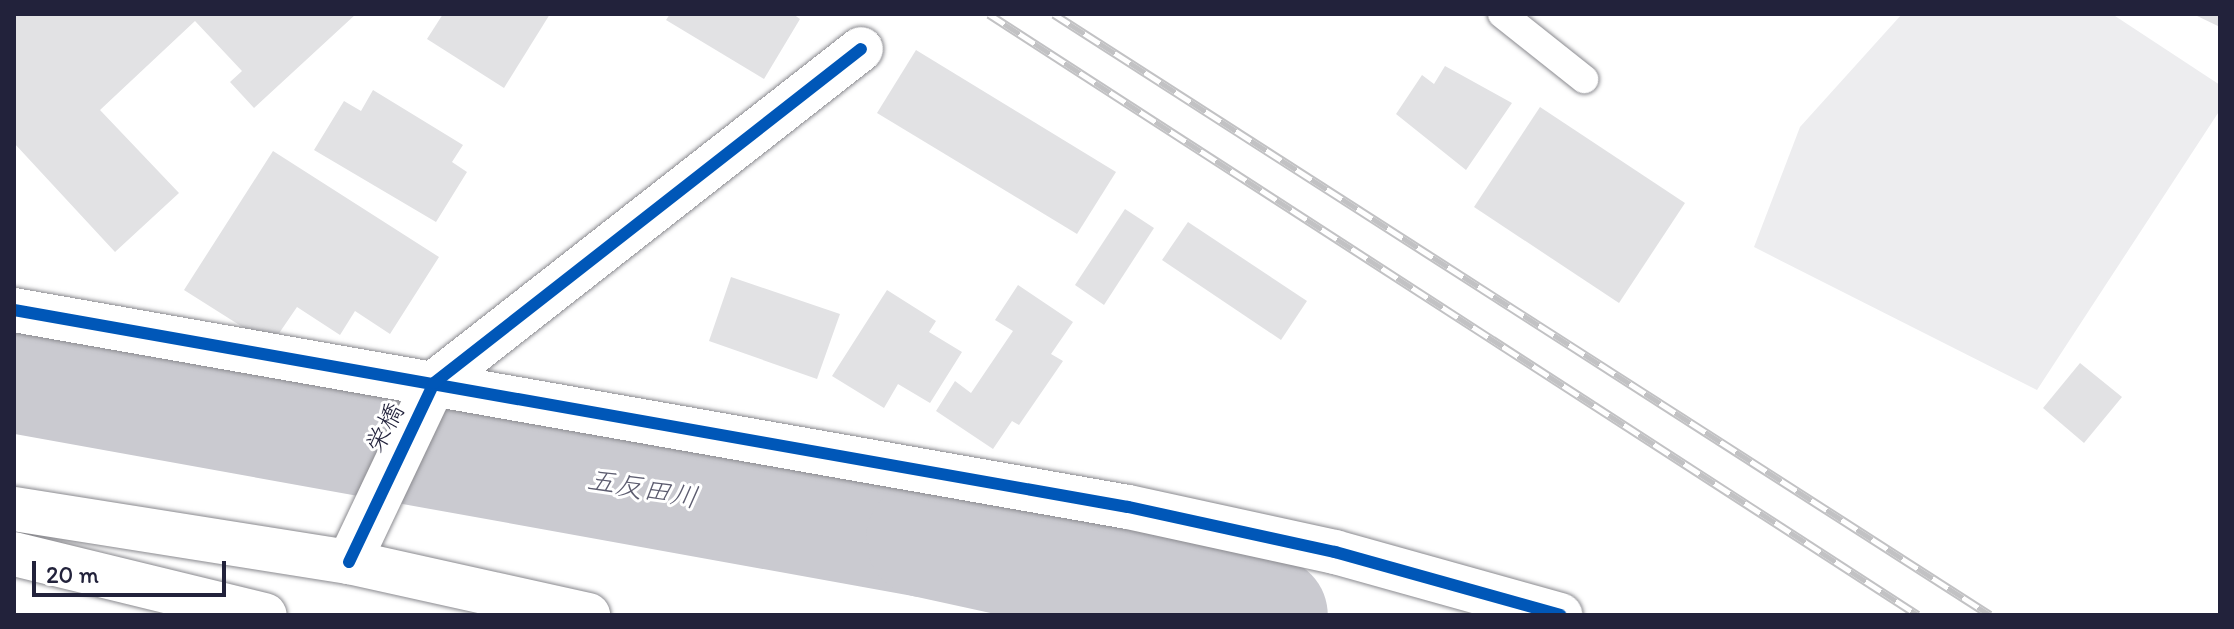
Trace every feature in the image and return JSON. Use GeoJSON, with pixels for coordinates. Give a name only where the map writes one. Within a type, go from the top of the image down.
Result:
{"type":"FeatureCollection","features":[{"type":"Feature","properties":{"kind":"street"},"geometry":{"type":"LineString","coordinates":[[429,393],[861,49]]}},
{"type":"Feature","properties":{"kind":"street"},"geometry":{"type":"LineString","coordinates":[[14,310],[429,393],[1128,507],[1335,552],[1560,615]]}},
{"type":"Feature","properties":{"kind":"street","name":"栄橋"},"geometry":{"type":"LineString","coordinates":[[349,562],[386,474],[429,393]]}},
{"type":"Feature","properties":{"kind":"street"},"geometry":{"type":"LineString","coordinates":[[14,509],[349,562],[588,615]]}},
{"type":"Feature","properties":{"kind":"street"},"geometry":{"type":"LineString","coordinates":[[14,554],[265,615]]}},
{"type":"Feature","properties":{"kind":"lane"},"geometry":{"type":"LineString","coordinates":[[1502,14],[1584,79]]}},
{"type":"Feature","properties":{"kind":"shaded area"},"geometry":{"type":"Polygon","coordinates":[[[1902,14],[2112,14],[2220,85],[2220,110],[2037,390],[1754,247],[1800,127],[1902,14]]]}},
{"type":"Feature","properties":{"kind":"building"},"geometry":{"type":"Polygon","coordinates":[[[14,14],[356,14],[254,108],[230,82],[242,71],[195,21],[100,110],[179,193],[115,252],[14,143],[14,14]]]}},
{"type":"Feature","properties":{"kind":"building"},"geometry":{"type":"Polygon","coordinates":[[[443,14],[550,14],[504,88],[427,39],[443,14]]]}},
{"type":"Feature","properties":{"kind":"building"},"geometry":{"type":"Polygon","coordinates":[[[670,14],[793,14],[800,19],[764,79],[666,20],[670,14]]]}},
{"type":"Feature","properties":{"kind":"building"},"geometry":{"type":"Polygon","coordinates":[[[2193,14],[2220,14],[2220,27],[2193,14]]]}},
{"type":"Feature","properties":{"kind":"building"},"geometry":{"type":"Polygon","coordinates":[[[916,50],[1116,172],[1077,234],[877,113],[916,50]]]}},
{"type":"Feature","properties":{"kind":"building"},"geometry":{"type":"Polygon","coordinates":[[[1445,66],[1512,103],[1466,170],[1396,114],[1422,75],[1434,84],[1445,66]]]}},
{"type":"Feature","properties":{"kind":"building"},"geometry":{"type":"Polygon","coordinates":[[[373,90],[463,145],[452,162],[467,172],[436,222],[314,150],[344,101],[361,111],[373,90]]]}},
{"type":"Feature","properties":{"kind":"building"},"geometry":{"type":"Polygon","coordinates":[[[1540,107],[1685,203],[1619,303],[1474,207],[1540,107]]]}},
{"type":"Feature","properties":{"kind":"building"},"geometry":{"type":"Polygon","coordinates":[[[273,151],[439,257],[390,334],[355,311],[340,335],[297,307],[271,345],[184,290],[273,151]]]}},
{"type":"Feature","properties":{"kind":"building"},"geometry":{"type":"Polygon","coordinates":[[[1125,209],[1154,228],[1104,305],[1075,285],[1125,209]]]}},
{"type":"Feature","properties":{"kind":"building"},"geometry":{"type":"Polygon","coordinates":[[[1188,222],[1307,301],[1281,340],[1162,260],[1188,222]]]}},
{"type":"Feature","properties":{"kind":"building"},"geometry":{"type":"Polygon","coordinates":[[[731,277],[840,314],[817,379],[709,341],[731,277]]]}},
{"type":"Feature","properties":{"kind":"building"},"geometry":{"type":"Polygon","coordinates":[[[1018,285],[1073,322],[1051,354],[1063,361],[1019,425],[1012,421],[993,449],[936,411],[955,381],[971,393],[1013,331],[995,320],[1018,285]]]}},
{"type":"Feature","properties":{"kind":"building"},"geometry":{"type":"Polygon","coordinates":[[[887,290],[936,321],[929,332],[962,352],[930,403],[898,384],[884,408],[832,376],[887,290]]]}},
{"type":"Feature","properties":{"kind":"building"},"geometry":{"type":"Polygon","coordinates":[[[2080,363],[2122,397],[2084,443],[2043,408],[2080,363]]]}},
{"type":"Feature","properties":{"kind":"waterway","name":"五反田川"},"geometry":{"type":"LineString","coordinates":[[14,375],[924,539],[1270,615]]}},
{"type":"Feature","properties":{"kind":"railway"},"geometry":{"type":"LineString","coordinates":[[989,14],[1918,615]]}},
{"type":"Feature","properties":{"kind":"railway"},"geometry":{"type":"LineString","coordinates":[[1054,14],[1990,615]]}},
{"type":"Feature","properties":{"kind":"cycle path"},"geometry":{"type":"LineString","coordinates":[[349,562],[434,383],[861,49]]}},
{"type":"Feature","properties":{"kind":"cycle path"},"geometry":{"type":"LineString","coordinates":[[14,310],[1128,507],[1335,552],[1560,615]]}}]}
